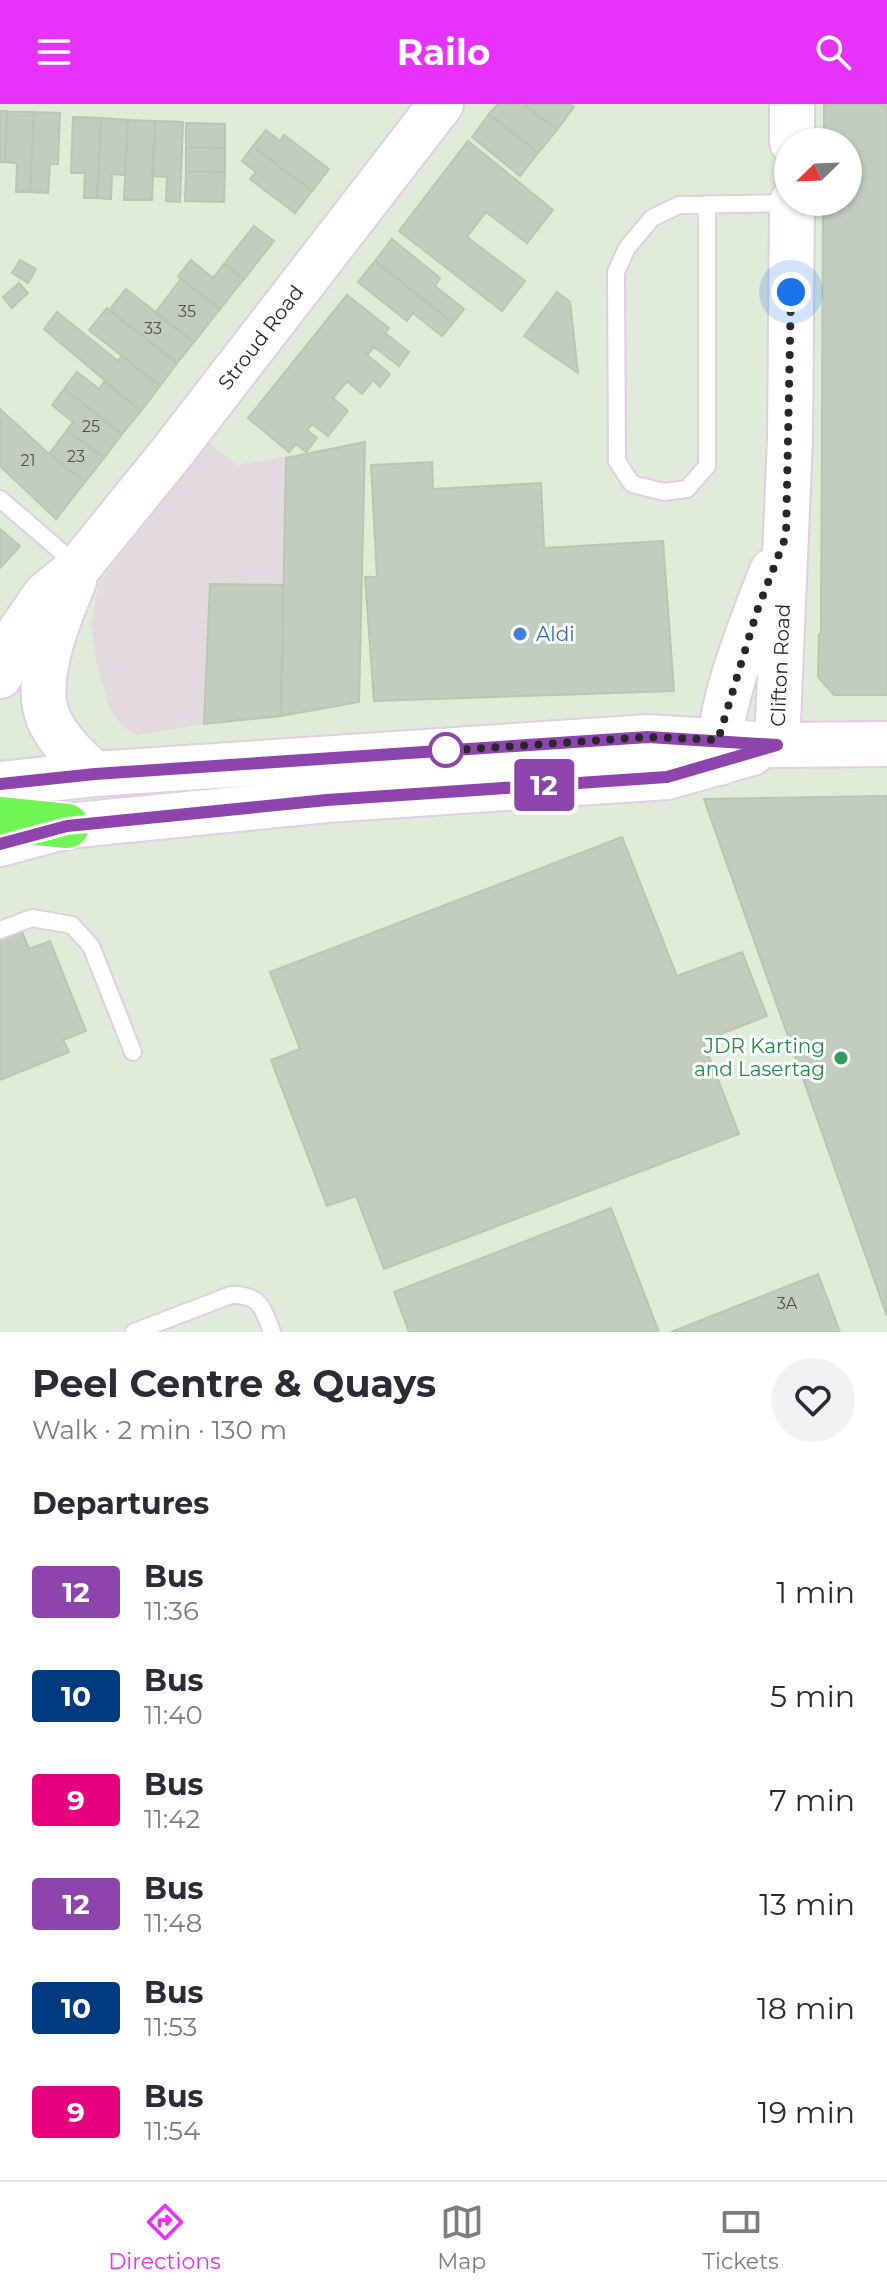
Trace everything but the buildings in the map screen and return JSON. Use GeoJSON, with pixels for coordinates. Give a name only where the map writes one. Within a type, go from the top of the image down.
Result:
{"type":"FeatureCollection","features":[{"type":"Feature","properties":{"kind":"main road","name":"Stroud Road"},"geometry":{"type":"LineString","coordinates":[[0,676],[19,633],[45,595],[79,567],[173,451],[441,104]]}},
{"type":"Feature","properties":{"kind":"main road"},"geometry":{"type":"LineString","coordinates":[[792,104],[792,128]]}},
{"type":"Feature","properties":{"kind":"main road","name":"Clifton Road"},"geometry":{"type":"LineString","coordinates":[[777,745],[790,439],[792,216]]}},
{"type":"Feature","properties":{"kind":"main road","name":"Clifton Road"},"geometry":{"type":"LineString","coordinates":[[719,751],[757,611],[786,536]]}},
{"type":"Feature","properties":{"kind":"main road","name":"Stroud Road"},"geometry":{"type":"LineString","coordinates":[[79,567],[52,642],[43,698],[49,719],[67,747],[95,774]]}},
{"type":"Feature","properties":{"kind":"main road"},"geometry":{"type":"LineString","coordinates":[[0,784],[95,774],[637,737],[666,736],[719,751]]}},
{"type":"Feature","properties":{"kind":"main road"},"geometry":{"type":"LineString","coordinates":[[0,851],[26,830],[327,800],[667,777],[719,751],[777,745],[887,744]]}},
{"type":"Feature","properties":{"kind":"lane"},"geometry":{"type":"LineString","coordinates":[[707,204],[707,466],[687,489],[664,492],[632,484],[617,461],[616,272],[627,248],[652,218],[679,205],[707,204],[774,203]]}},
{"type":"Feature","properties":{"kind":"lane"},"geometry":{"type":"LineString","coordinates":[[0,499],[79,567]]}},
{"type":"Feature","properties":{"kind":"lane"},"geometry":{"type":"LineString","coordinates":[[0,930],[32,918],[72,925],[91,946],[133,1052]]}},
{"type":"Feature","properties":{"kind":"lane"},"geometry":{"type":"LineString","coordinates":[[134,1332],[231,1295],[244,1294],[262,1306],[272,1332]]}},
{"type":"Feature","properties":{"kind":"shaded area"},"geometry":{"type":"Polygon","coordinates":[[[208,442],[237,465],[365,442],[359,702],[137,735],[122,726],[109,707],[96,661],[91,623],[99,583],[208,442]]]}},
{"type":"Feature","properties":{"kind":"bus line","name":"12"},"geometry":{"type":"LineString","coordinates":[[0,784],[95,774],[666,736],[777,745],[667,777],[327,800],[67,826],[0,844]]}},
{"type":"Feature","properties":{"kind":"place","name":"Aldi"},"geometry":{"type":"Point","coordinates":[520,634]}},
{"type":"Feature","properties":{"kind":"place","name":"JDR Karting and Lasertag"},"geometry":{"type":"Point","coordinates":[841,1058]}},
{"type":"Feature","properties":{"kind":"route"},"geometry":{"type":"LineString","coordinates":[[446,750],[442,751],[666,736],[718,740],[757,611],[786,536],[791,292]]}}]}
